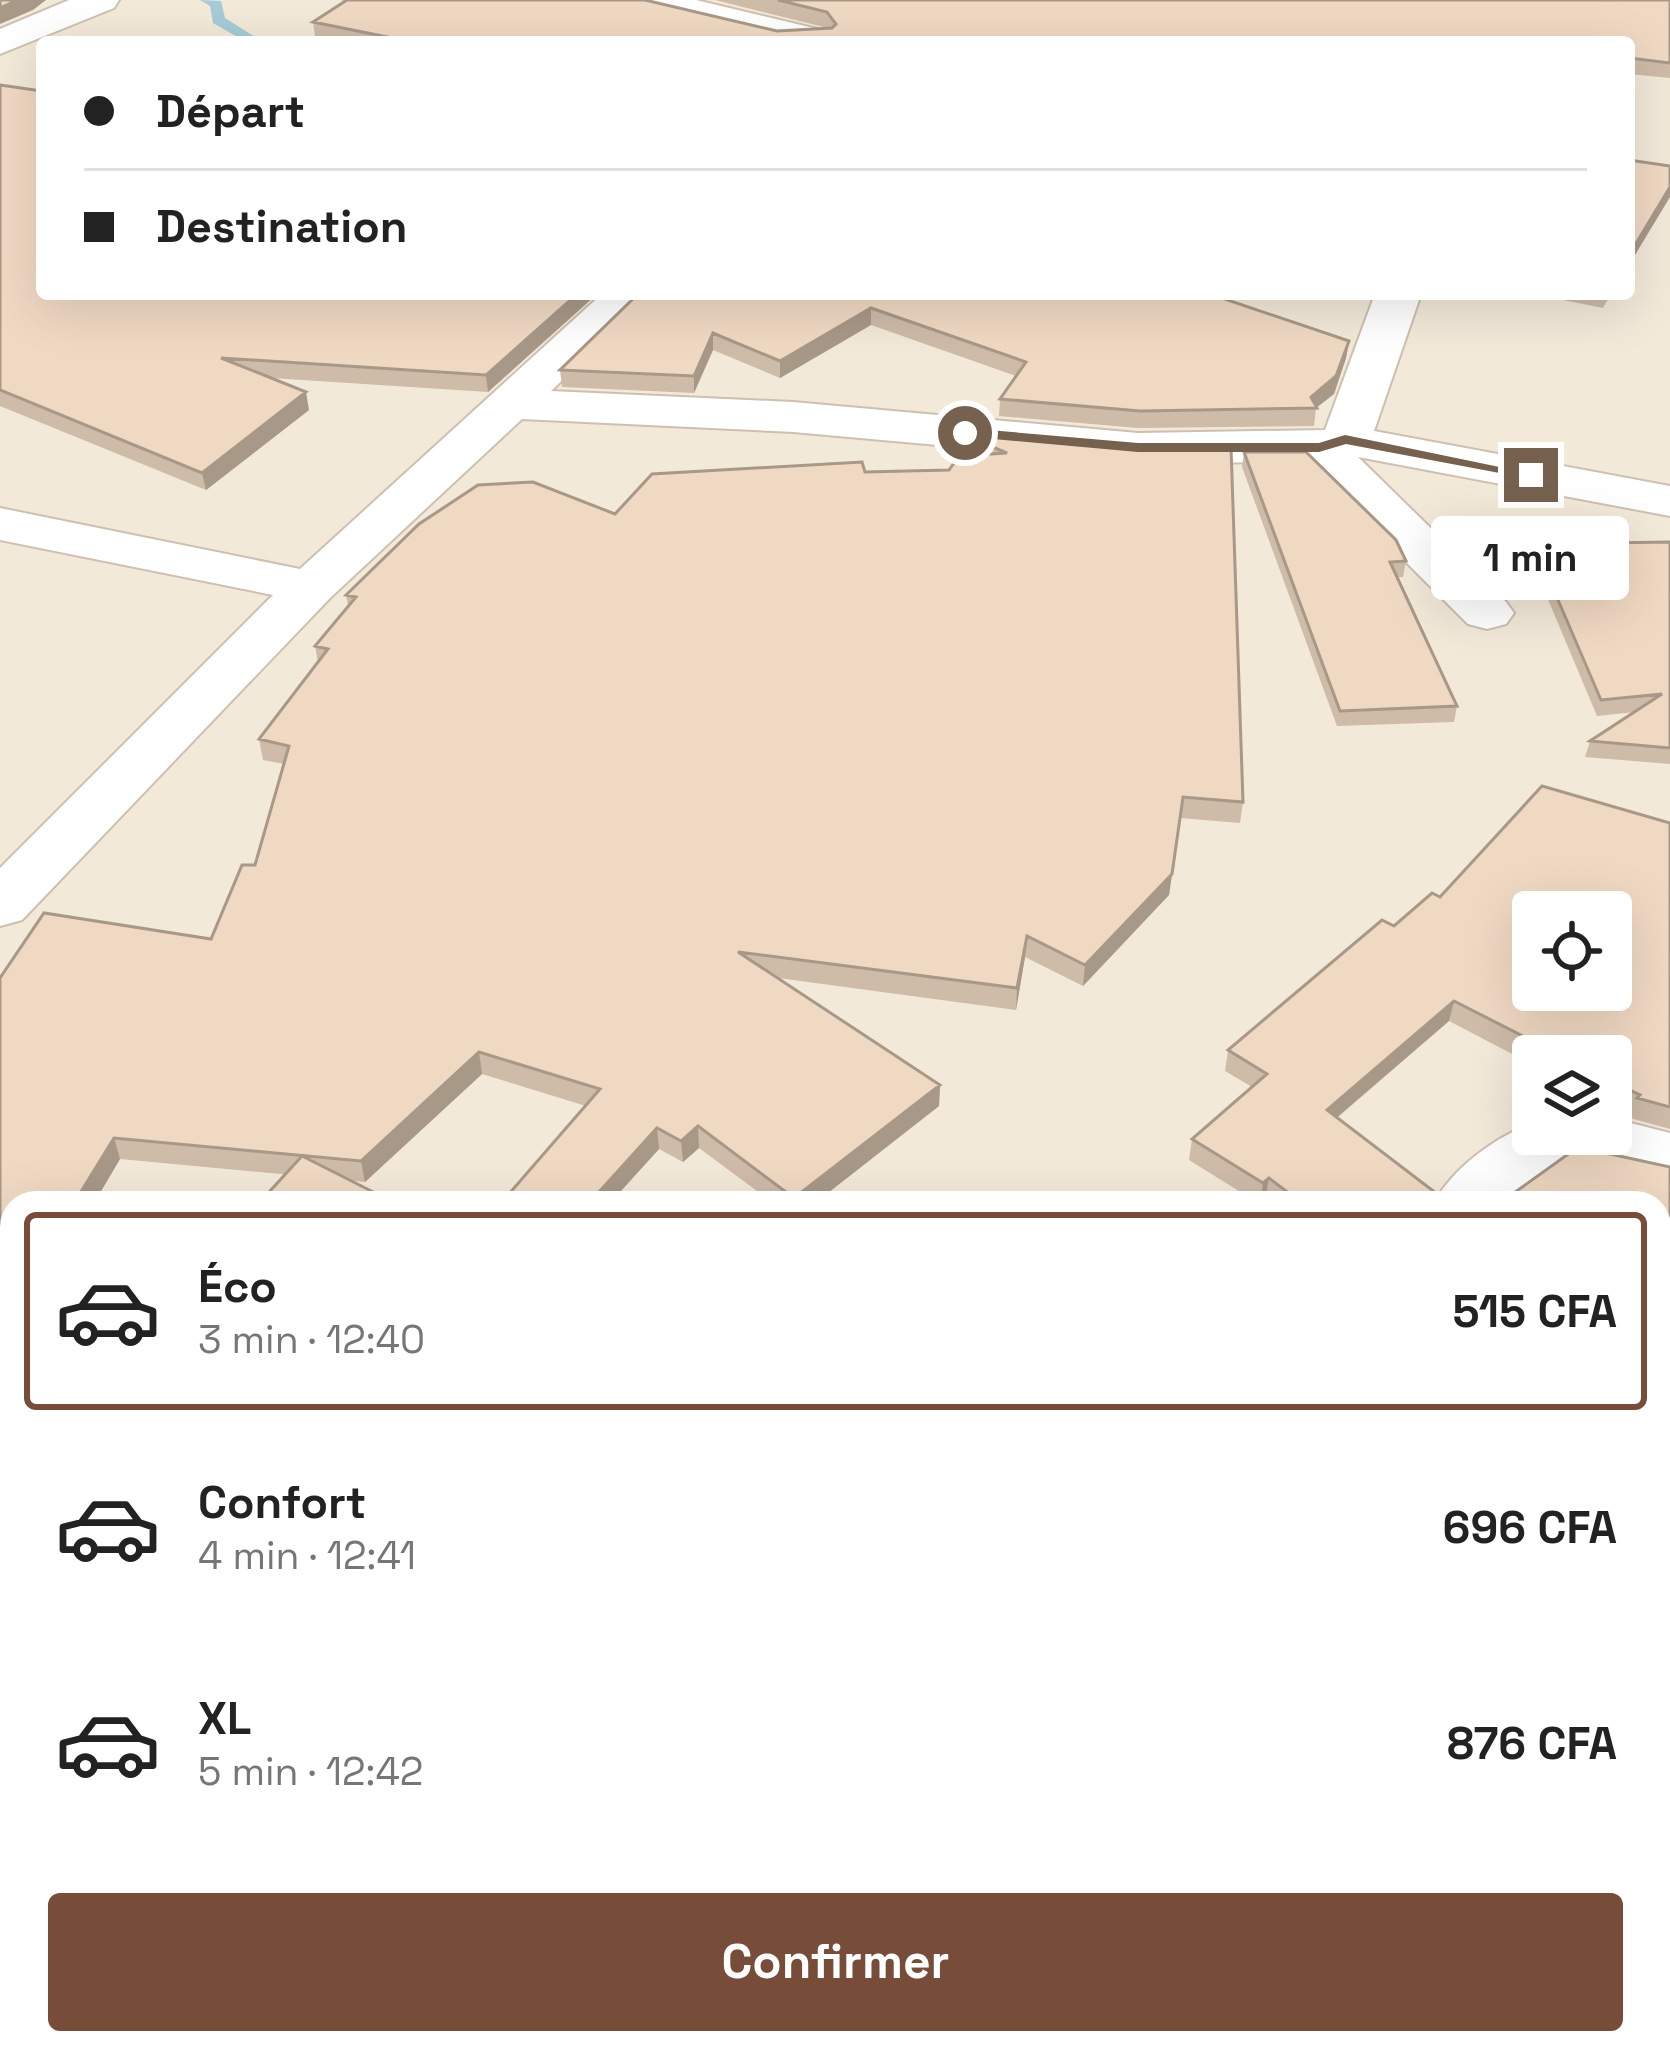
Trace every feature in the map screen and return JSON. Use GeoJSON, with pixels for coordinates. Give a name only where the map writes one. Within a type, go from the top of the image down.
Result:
{"type":"FeatureCollection","features":[{"type":"Feature","properties":{"kind":"street"},"geometry":{"type":"LineString","coordinates":[[0,43],[101,0]]}},
{"type":"Feature","properties":{"kind":"street"},"geometry":{"type":"LineString","coordinates":[[649,0],[796,36]]}},
{"type":"Feature","properties":{"kind":"street"},"geometry":{"type":"LineString","coordinates":[[816,36],[842,7]]}},
{"type":"Feature","properties":{"kind":"street"},"geometry":{"type":"LineString","coordinates":[[0,55],[36,63]]}},
{"type":"Feature","properties":{"kind":"street"},"geometry":{"type":"LineString","coordinates":[[0,905],[311,587],[623,300]]}},
{"type":"Feature","properties":{"kind":"street"},"geometry":{"type":"LineString","coordinates":[[1332,444],[1362,406],[1396,300]]}},
{"type":"Feature","properties":{"kind":"street"},"geometry":{"type":"LineString","coordinates":[[514,404],[793,418],[1138,448],[1332,444],[1670,501]]}},
{"type":"Feature","properties":{"kind":"street"},"geometry":{"type":"LineString","coordinates":[[1332,444],[1487,613]]}},
{"type":"Feature","properties":{"kind":"street"},"geometry":{"type":"LineString","coordinates":[[0,524],[311,587]]}},
{"type":"Feature","properties":{"kind":"street"},"geometry":{"type":"LineString","coordinates":[[1483,1191],[1558,1139],[1582,1137],[1670,1159]]}},
{"type":"Feature","properties":{"kind":"shaded area"},"geometry":{"type":"Polygon","coordinates":[[[0,0],[1670,0],[1670,1191],[0,1191],[0,0]]]}},
{"type":"Feature","properties":{"kind":"building"},"geometry":{"type":"Polygon","coordinates":[[[347,0],[645,0],[777,31],[836,24],[827,12],[778,0],[1670,0],[1670,63],[1635,59],[1635,36],[382,36],[313,22],[347,0]]]}},
{"type":"Feature","properties":{"kind":"building"},"geometry":{"type":"Polygon","coordinates":[[[0,85],[36,90],[36,300],[570,300],[486,375],[221,358],[306,392],[202,473],[0,390],[0,85]]]}},
{"type":"Feature","properties":{"kind":"building"},"geometry":{"type":"Polygon","coordinates":[[[1635,161],[1670,166],[1670,187],[1635,245],[1635,161]]]}},
{"type":"Feature","properties":{"kind":"building"},"geometry":{"type":"Polygon","coordinates":[[[632,300],[1228,300],[1349,341],[1336,376],[1311,397],[1317,408],[1140,411],[1000,399],[1026,362],[871,308],[780,361],[713,333],[694,376],[560,370],[632,300]]]}},
{"type":"Feature","properties":{"kind":"building"},"geometry":{"type":"Polygon","coordinates":[[[975,433],[1140,448],[1231,447],[1243,802],[1183,797],[1172,874],[1085,965],[1027,936],[1017,988],[738,952],[940,1085],[803,1191],[785,1191],[698,1126],[681,1141],[657,1128],[600,1191],[511,1191],[600,1089],[479,1052],[361,1161],[114,1138],[81,1191],[0,1191],[0,978],[44,913],[211,939],[242,865],[255,865],[289,746],[259,739],[328,649],[315,646],[356,597],[346,595],[419,524],[478,485],[533,482],[615,514],[652,474],[862,462],[865,472],[949,470],[959,456],[1007,453],[971,438],[975,433]]]}},
{"type":"Feature","properties":{"kind":"building"},"geometry":{"type":"Polygon","coordinates":[[[1244,452],[1306,452],[1396,540],[1406,561],[1390,562],[1457,706],[1340,711],[1244,452]]]}},
{"type":"Feature","properties":{"kind":"building"},"geometry":{"type":"Polygon","coordinates":[[[1670,542],[1670,748],[1590,741],[1662,694],[1601,700],[1534,544],[1670,542]]]}},
{"type":"Feature","properties":{"kind":"building"},"geometry":{"type":"Polygon","coordinates":[[[1542,786],[1670,823],[1670,1107],[1637,1098],[1640,1095],[1632,1091],[1632,1035],[1521,1035],[1454,1001],[1327,1110],[1433,1191],[1286,1191],[1269,1178],[1263,1183],[1192,1139],[1267,1074],[1228,1050],[1382,920],[1394,926],[1432,893],[1440,897],[1542,786]]]}},
{"type":"Feature","properties":{"kind":"building"},"geometry":{"type":"Polygon","coordinates":[[[1567,1155],[1615,1155],[1670,1167],[1670,1191],[1517,1191],[1567,1155]]]}},
{"type":"Feature","properties":{"kind":"building"},"geometry":{"type":"Polygon","coordinates":[[[302,1156],[371,1191],[270,1191],[302,1156]]]}},
{"type":"Feature","properties":{"kind":"waterway"},"geometry":{"type":"LineString","coordinates":[[207,0],[216,4],[218,20],[246,36]]}},
{"type":"Feature","properties":{"kind":"route"},"geometry":{"type":"LineString","coordinates":[[965,433],[1138,448],[1319,447],[1345,440],[1531,475]]}}]}
